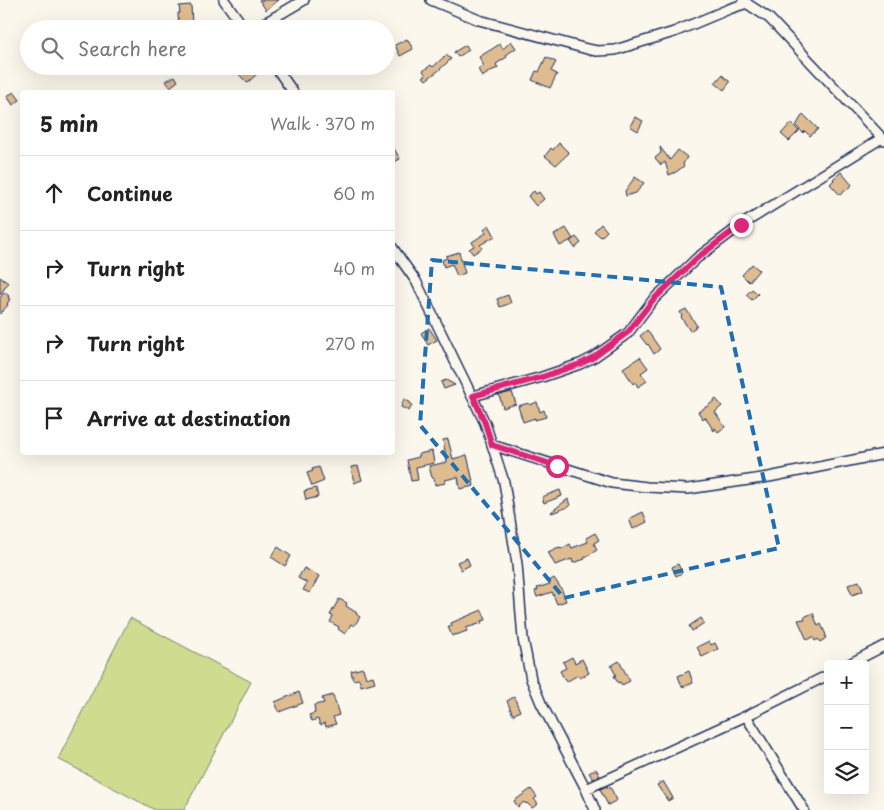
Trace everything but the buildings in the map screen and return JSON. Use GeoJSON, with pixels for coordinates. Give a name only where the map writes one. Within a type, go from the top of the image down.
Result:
{"type":"FeatureCollection","features":[{"type":"Feature","properties":{"kind":"street"},"geometry":{"type":"LineString","coordinates":[[224,0],[238,20]]}},
{"type":"Feature","properties":{"kind":"street"},"geometry":{"type":"LineString","coordinates":[[270,20],[304,0]]}},
{"type":"Feature","properties":{"kind":"street"},"geometry":{"type":"LineString","coordinates":[[431,0],[479,20],[597,51],[615,50],[674,32],[744,2],[769,18],[883,139],[741,225],[697,258],[653,300],[628,332],[594,357],[580,364],[542,377],[473,396]]}},
{"type":"Feature","properties":{"kind":"street"},"geometry":{"type":"LineString","coordinates":[[281,75],[292,90]]}},
{"type":"Feature","properties":{"kind":"street"},"geometry":{"type":"LineString","coordinates":[[395,251],[416,282],[485,423],[504,482],[517,564],[523,638],[531,679],[541,703],[595,810]]}},
{"type":"Feature","properties":{"kind":"street"},"geometry":{"type":"LineString","coordinates":[[492,445],[612,483],[688,489],[769,477],[884,454]]}},
{"type":"Feature","properties":{"kind":"street"},"geometry":{"type":"LineString","coordinates":[[858,660],[884,646]]}},
{"type":"Feature","properties":{"kind":"street"},"geometry":{"type":"LineString","coordinates":[[586,789],[746,716],[824,677]]}},
{"type":"Feature","properties":{"kind":"street"},"geometry":{"type":"LineString","coordinates":[[746,716],[804,810]]}},
{"type":"Feature","properties":{"kind":"highlighted area"},"geometry":{"type":"Polygon","coordinates":[[[432,260],[721,287],[779,548],[564,598],[420,425],[432,260]]]}},
{"type":"Feature","properties":{"kind":"green space"},"geometry":{"type":"Polygon","coordinates":[[[130,618],[251,682],[184,810],[155,810],[58,759],[130,618]]]}},
{"type":"Feature","properties":{"kind":"route"},"geometry":{"type":"LineString","coordinates":[[557,466],[492,445],[473,396],[542,377],[580,364],[594,357],[628,332],[653,300],[697,258],[741,225]]}}]}
